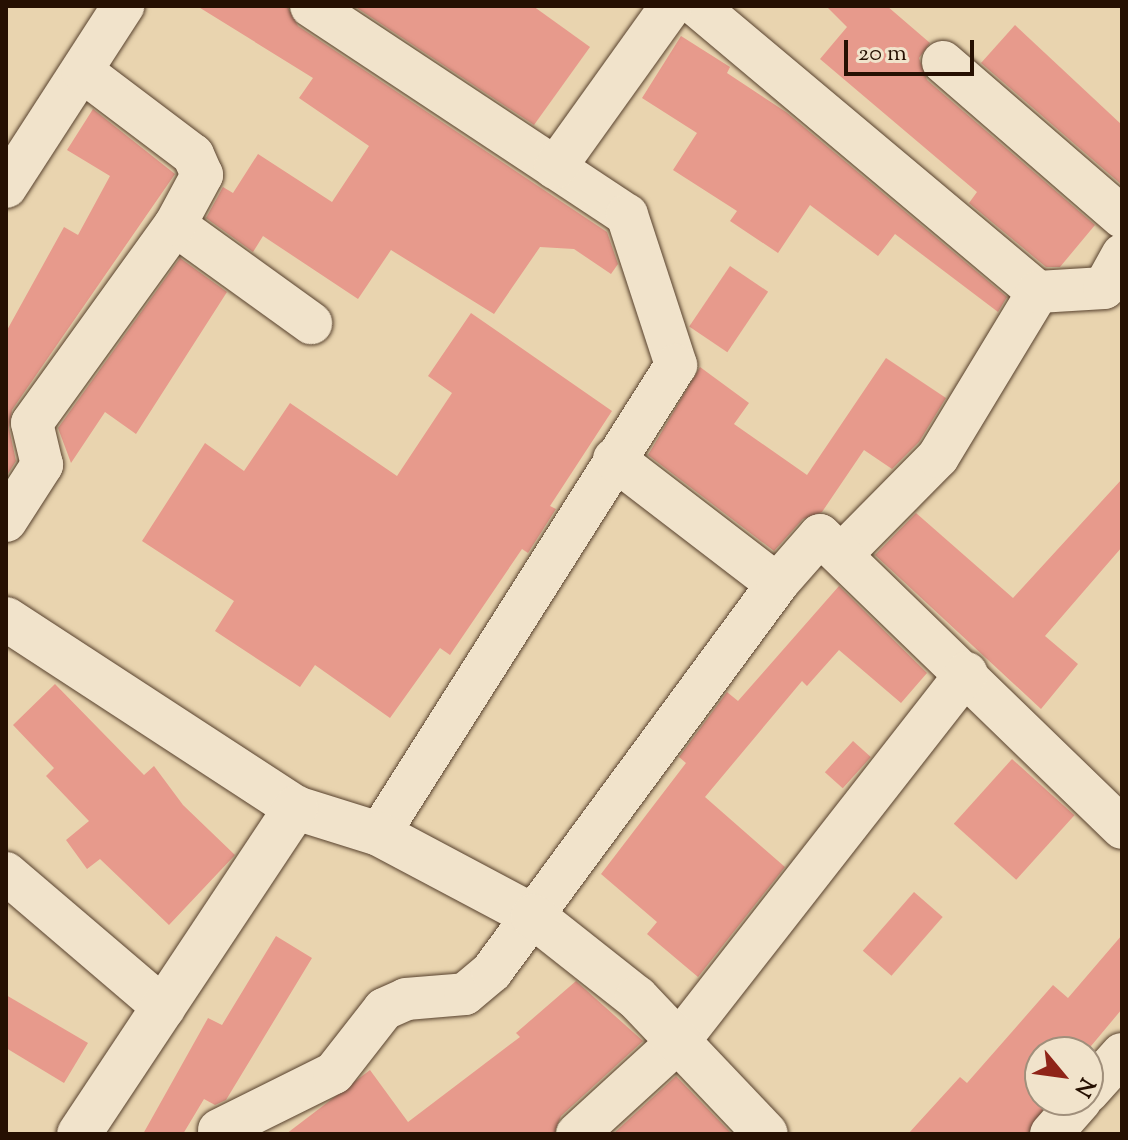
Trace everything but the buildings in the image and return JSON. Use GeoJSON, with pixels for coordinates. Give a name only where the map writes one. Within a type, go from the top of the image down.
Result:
{"type":"FeatureCollection","features":[{"type":"Feature","properties":{"kind":"main road"},"geometry":{"type":"LineString","coordinates":[[6,619],[296,808],[379,834],[533,916],[637,998],[766,1134]]}},
{"type":"Feature","properties":{"kind":"main road"},"geometry":{"type":"LineString","coordinates":[[79,1134],[296,808]]}},
{"type":"Feature","properties":{"kind":"street"},"geometry":{"type":"LineString","coordinates":[[6,187],[123,6]]}},
{"type":"Feature","properties":{"kind":"street"},"geometry":{"type":"LineString","coordinates":[[311,6],[627,215],[676,365],[379,834]]}},
{"type":"Feature","properties":{"kind":"street"},"geometry":{"type":"LineString","coordinates":[[555,168],[671,6]]}},
{"type":"Feature","properties":{"kind":"street"},"geometry":{"type":"LineString","coordinates":[[697,6],[1038,292],[1116,282]]}},
{"type":"Feature","properties":{"kind":"street"},"geometry":{"type":"LineString","coordinates":[[943,62],[1122,217]]}},
{"type":"Feature","properties":{"kind":"street"},"geometry":{"type":"LineString","coordinates":[[6,521],[42,465],[32,423],[175,225],[202,175],[201,164],[82,71]]}},
{"type":"Feature","properties":{"kind":"street"},"geometry":{"type":"LineString","coordinates":[[175,225],[311,323]]}},
{"type":"Feature","properties":{"kind":"street"},"geometry":{"type":"LineString","coordinates":[[843,553],[938,457],[1038,292]]}},
{"type":"Feature","properties":{"kind":"street"},"geometry":{"type":"LineString","coordinates":[[614,459],[777,584]]}},
{"type":"Feature","properties":{"kind":"street"},"geometry":{"type":"LineString","coordinates":[[219,1130],[334,1073],[384,1009],[406,999],[465,994],[492,971],[777,584],[820,535],[843,553],[967,673],[1122,828]]}},
{"type":"Feature","properties":{"kind":"street"},"geometry":{"type":"LineString","coordinates":[[577,1134],[679,1041],[967,673]]}},
{"type":"Feature","properties":{"kind":"street"},"geometry":{"type":"LineString","coordinates":[[6,873],[164,1008]]}},
{"type":"Feature","properties":{"kind":"street"},"geometry":{"type":"LineString","coordinates":[[1104,1074],[1122,1054]]}},
{"type":"Feature","properties":{"kind":"street"},"geometry":{"type":"LineString","coordinates":[[1051,1134],[1067,1116]]}}]}
